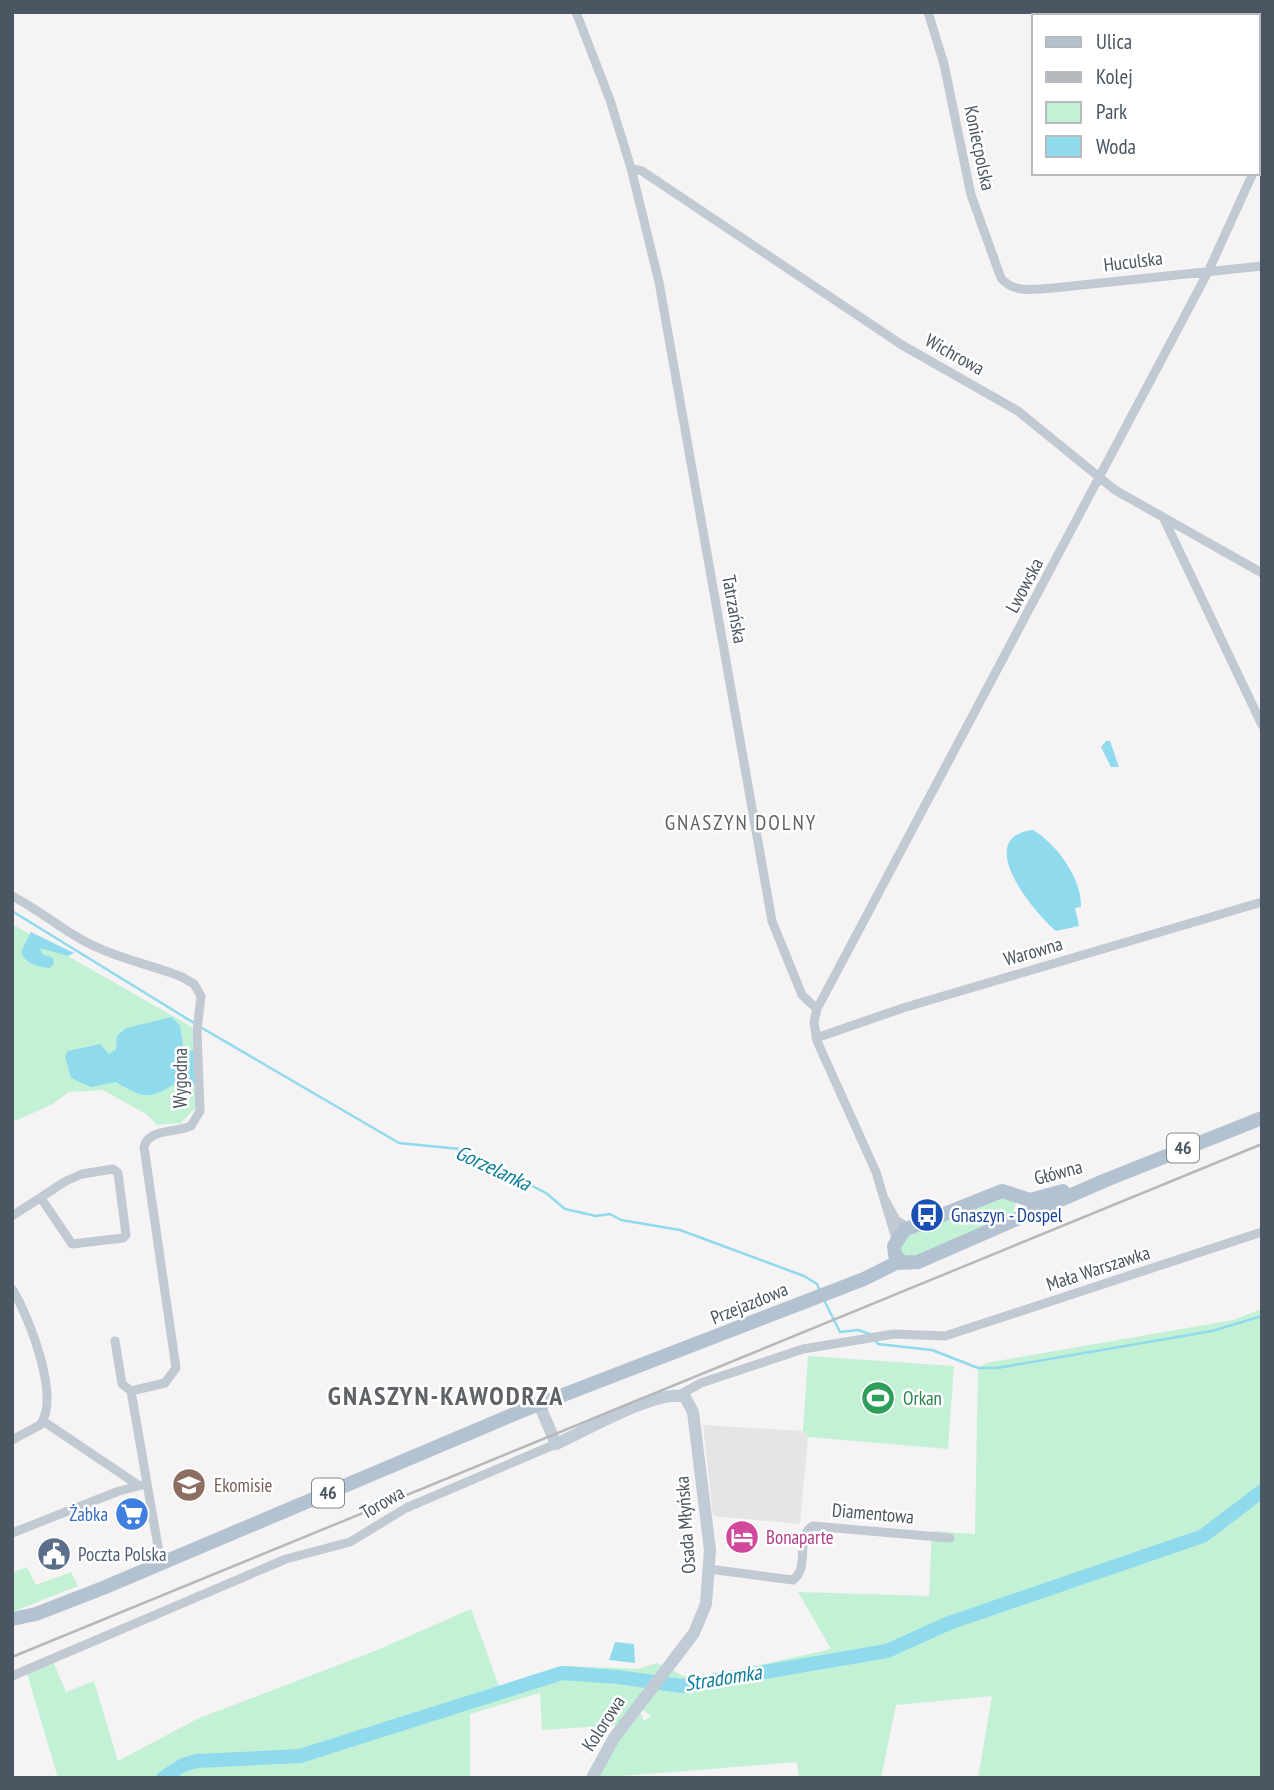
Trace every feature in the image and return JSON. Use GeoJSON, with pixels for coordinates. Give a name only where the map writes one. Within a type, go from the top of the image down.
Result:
{"type":"FeatureCollection","features":[{"type":"Feature","properties":{"kind":"main road","name":"Główna"},"geometry":{"type":"LineString","coordinates":[[1014,1220],[1262,1118]]}},
{"type":"Feature","properties":{"kind":"main road","name":"Główna"},"geometry":{"type":"LineString","coordinates":[[1020,1198],[1046,1197],[1106,1180]]}},
{"type":"Feature","properties":{"kind":"main road","name":"46"},"geometry":{"type":"LineString","coordinates":[[1014,1220],[918,1262],[897,1251],[910,1228],[1002,1191],[1013,1192],[1020,1198]]}},
{"type":"Feature","properties":{"kind":"main road"},"geometry":{"type":"LineString","coordinates":[[1014,1220],[1020,1209],[1020,1198]]}},
{"type":"Feature","properties":{"kind":"main road","name":"Przejazdowa"},"geometry":{"type":"LineString","coordinates":[[407,1461],[451,1447],[840,1287],[876,1267],[897,1251]]}},
{"type":"Feature","properties":{"kind":"main road","name":"Przejazdowa"},"geometry":{"type":"LineString","coordinates":[[12,1628],[36,1614],[161,1564],[519,1412],[670,1355]]}},
{"type":"Feature","properties":{"kind":"main road","name":"Przejazdowa"},"geometry":{"type":"LineString","coordinates":[[12,1619],[36,1614]]}},
{"type":"Feature","properties":{"kind":"street","name":"Tatrzańska"},"geometry":{"type":"LineString","coordinates":[[576,12],[610,100],[631,168],[659,282],[772,921],[802,995],[817,1009]]}},
{"type":"Feature","properties":{"kind":"street","name":"Koniecpolska"},"geometry":{"type":"LineString","coordinates":[[928,12],[944,64],[971,195],[1001,278],[1008,286]]}},
{"type":"Feature","properties":{"kind":"street","name":"Wichrowa"},"geometry":{"type":"LineString","coordinates":[[631,168],[642,171],[902,345],[1018,411],[1100,479],[1262,573]]}},
{"type":"Feature","properties":{"kind":"street","name":"Lwowska"},"geometry":{"type":"LineString","coordinates":[[817,1009],[1208,272],[1252,175]]}},
{"type":"Feature","properties":{"kind":"street","name":"Huculska"},"geometry":{"type":"LineString","coordinates":[[1008,286],[1044,289],[1262,266]]}},
{"type":"Feature","properties":{"kind":"street"},"geometry":{"type":"LineString","coordinates":[[1163,517],[1262,725]]}},
{"type":"Feature","properties":{"kind":"street","name":"Wygodna"},"geometry":{"type":"LineString","coordinates":[[12,896],[38,909],[74,936],[94,946],[182,977],[194,984],[201,996],[197,1031],[200,1111],[191,1126],[183,1130],[154,1134],[146,1140],[144,1147],[176,1368],[165,1383],[131,1391]]}},
{"type":"Feature","properties":{"kind":"street","name":"Warowna"},"geometry":{"type":"LineString","coordinates":[[816,1038],[903,1008],[1262,902]]}},
{"type":"Feature","properties":{"kind":"street"},"geometry":{"type":"LineString","coordinates":[[817,1009],[814,1022],[816,1038],[876,1172],[897,1251]]}},
{"type":"Feature","properties":{"kind":"street"},"geometry":{"type":"LineString","coordinates":[[12,1216],[41,1198],[82,1174],[116,1170],[126,1235],[123,1238],[72,1244],[41,1198]]}},
{"type":"Feature","properties":{"kind":"street"},"geometry":{"type":"LineString","coordinates":[[884,1198],[897,1220],[910,1228]]}},
{"type":"Feature","properties":{"kind":"street","name":"Mała Warszawka"},"geometry":{"type":"LineString","coordinates":[[685,1399],[701,1383],[803,1349],[909,1333],[945,1336],[1262,1232]]}},
{"type":"Feature","properties":{"kind":"street"},"geometry":{"type":"LineString","coordinates":[[12,1289],[28,1316],[39,1348],[46,1399],[43,1421]]}},
{"type":"Feature","properties":{"kind":"street"},"geometry":{"type":"LineString","coordinates":[[115,1341],[122,1384],[131,1391],[142,1485],[161,1564]]}},
{"type":"Feature","properties":{"kind":"street","name":"Torowa"},"geometry":{"type":"LineString","coordinates":[[12,1676],[286,1559],[344,1545],[406,1508],[620,1415],[685,1399]]}},
{"type":"Feature","properties":{"kind":"street","name":"Osada Młyńska"},"geometry":{"type":"LineString","coordinates":[[648,1691],[702,1619],[709,1569],[685,1399]]}},
{"type":"Feature","properties":{"kind":"street"},"geometry":{"type":"LineString","coordinates":[[542,1410],[556,1444]]}},
{"type":"Feature","properties":{"kind":"street"},"geometry":{"type":"LineString","coordinates":[[43,1421],[142,1485]]}},
{"type":"Feature","properties":{"kind":"street"},"geometry":{"type":"LineString","coordinates":[[12,1440],[43,1421]]}},
{"type":"Feature","properties":{"kind":"street"},"geometry":{"type":"LineString","coordinates":[[12,1533],[142,1485]]}},
{"type":"Feature","properties":{"kind":"street","name":"Diamentowa"},"geometry":{"type":"LineString","coordinates":[[709,1569],[793,1580],[802,1570],[804,1536],[813,1526],[950,1538]]}},
{"type":"Feature","properties":{"kind":"street","name":"Kolorowa"},"geometry":{"type":"LineString","coordinates":[[592,1778],[614,1738],[648,1691]]}},
{"type":"Feature","properties":{"kind":"shaded area"},"geometry":{"type":"Polygon","coordinates":[[[703,1425],[803,1431],[808,1437],[800,1524],[713,1516],[703,1425]]]}},
{"type":"Feature","properties":{"kind":"green space"},"geometry":{"type":"Polygon","coordinates":[[[12,924],[192,1027],[196,1107],[181,1123],[157,1125],[146,1114],[103,1090],[69,1092],[51,1105],[12,1122],[12,924]]]}},
{"type":"Feature","properties":{"kind":"green space"},"geometry":{"type":"Polygon","coordinates":[[[996,1196],[1016,1202],[1013,1214],[918,1258],[901,1256],[899,1246],[909,1235],[996,1196]]]}},
{"type":"Feature","properties":{"kind":"green space"},"geometry":{"type":"Polygon","coordinates":[[[1262,1309],[1262,1778],[978,1778],[992,1696],[896,1705],[881,1778],[799,1778],[797,1762],[596,1778],[610,1752],[640,1713],[644,1721],[651,1716],[639,1707],[670,1668],[683,1676],[719,1674],[831,1649],[798,1592],[929,1596],[932,1531],[975,1534],[978,1368],[986,1363],[1233,1320],[1262,1309]]]}},
{"type":"Feature","properties":{"kind":"green space","name":"Orkan"},"geometry":{"type":"Polygon","coordinates":[[[808,1356],[954,1366],[948,1449],[808,1437],[803,1431],[808,1356]]]}},
{"type":"Feature","properties":{"kind":"green space"},"geometry":{"type":"Polygon","coordinates":[[[27,1567],[36,1585],[71,1572],[78,1586],[12,1612],[12,1573],[27,1567]]]}},
{"type":"Feature","properties":{"kind":"green space"},"geometry":{"type":"Polygon","coordinates":[[[471,1609],[499,1686],[567,1666],[638,1669],[657,1663],[663,1666],[618,1725],[542,1730],[540,1693],[470,1714],[470,1778],[58,1778],[26,1670],[52,1659],[66,1692],[94,1681],[118,1761],[197,1719],[375,1651],[471,1609]]]}},
{"type":"Feature","properties":{"kind":"water"},"geometry":{"type":"Polygon","coordinates":[[[1106,741],[1110,741],[1119,767],[1111,767],[1101,747],[1106,741]]]}},
{"type":"Feature","properties":{"kind":"water"},"geometry":{"type":"Polygon","coordinates":[[[1033,830],[1051,844],[1073,874],[1080,896],[1081,907],[1075,908],[1079,926],[1056,931],[1034,908],[1013,876],[1007,860],[1008,846],[1016,836],[1033,830]]]}},
{"type":"Feature","properties":{"kind":"water"},"geometry":{"type":"Polygon","coordinates":[[[31,932],[74,953],[68,956],[40,948],[42,954],[53,958],[54,963],[50,968],[32,964],[21,952],[31,932]]]}},
{"type":"Feature","properties":{"kind":"water"},"geometry":{"type":"Polygon","coordinates":[[[172,1017],[180,1026],[183,1045],[175,1055],[194,1050],[195,1085],[181,1080],[155,1094],[142,1095],[116,1082],[91,1087],[71,1078],[65,1056],[68,1051],[100,1044],[109,1054],[116,1050],[117,1036],[126,1028],[172,1017]]]}},
{"type":"Feature","properties":{"kind":"water"},"geometry":{"type":"Polygon","coordinates":[[[615,1642],[634,1644],[635,1663],[609,1660],[615,1642]]]}},
{"type":"Feature","properties":{"kind":"waterway","name":"Gorzelanka"},"geometry":{"type":"LineString","coordinates":[[12,911],[194,1023]]}},
{"type":"Feature","properties":{"kind":"waterway","name":"Gorzelanka"},"geometry":{"type":"LineString","coordinates":[[202,1028],[399,1143],[460,1149],[546,1193],[565,1209],[596,1216],[610,1214],[621,1220],[680,1230],[804,1276],[817,1284],[820,1291]]}},
{"type":"Feature","properties":{"kind":"waterway"},"geometry":{"type":"LineString","coordinates":[[824,1300],[840,1332],[858,1330],[870,1334]]}},
{"type":"Feature","properties":{"kind":"waterway"},"geometry":{"type":"LineString","coordinates":[[874,1339],[878,1344],[932,1350],[978,1368],[997,1368],[1212,1331],[1262,1316]]}},
{"type":"Feature","properties":{"kind":"waterway","name":"Stradomka"},"geometry":{"type":"LineString","coordinates":[[163,1778],[183,1765],[197,1761],[300,1756],[562,1673],[682,1686],[887,1651],[949,1623],[1203,1536],[1262,1491]]}},
{"type":"Feature","properties":{"kind":"railway"},"geometry":{"type":"LineString","coordinates":[[12,1657],[1262,1144]]}},
{"type":"Feature","properties":{"kind":"place","name":"Gnaszyn - Dospel"},"geometry":{"type":"Point","coordinates":[927,1215]}},
{"type":"Feature","properties":{"kind":"place","name":"Orkan"},"geometry":{"type":"Point","coordinates":[878,1398]}},
{"type":"Feature","properties":{"kind":"place","name":"Ekomisie"},"geometry":{"type":"Point","coordinates":[189,1485]}},
{"type":"Feature","properties":{"kind":"place","name":"Żabka"},"geometry":{"type":"Point","coordinates":[132,1514]}},
{"type":"Feature","properties":{"kind":"place","name":"Bonaparte"},"geometry":{"type":"Point","coordinates":[742,1537]}},
{"type":"Feature","properties":{"kind":"place","name":"Poczta Polska"},"geometry":{"type":"Point","coordinates":[54,1554]}},
{"type":"Feature","properties":{"kind":"district","name":"GNASZYN DOLNY"},"geometry":{"type":"Point","coordinates":[741,823]}},
{"type":"Feature","properties":{"kind":"district","name":"GNASZYN-KAWODRZA"},"geometry":{"type":"Point","coordinates":[446,1396]}}]}
